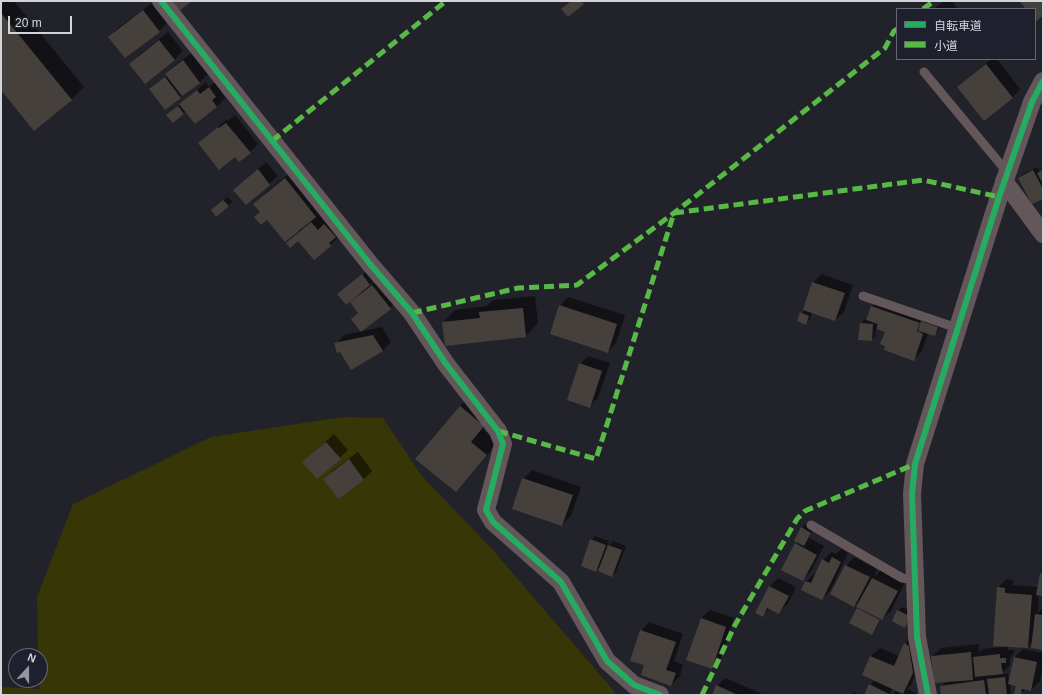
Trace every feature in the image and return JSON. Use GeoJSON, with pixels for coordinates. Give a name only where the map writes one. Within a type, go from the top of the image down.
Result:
{"type":"FeatureCollection","features":[{"type":"Feature","properties":{"kind":"street"},"geometry":{"type":"LineString","coordinates":[[161,1],[370,264],[412,313],[446,364],[498,431],[503,444],[486,510],[493,522],[560,582],[607,661],[634,685],[660,695]]}},
{"type":"Feature","properties":{"kind":"street"},"geometry":{"type":"LineString","coordinates":[[928,695],[917,637],[912,494],[915,464],[1006,177],[1032,102],[1043,82]]}},
{"type":"Feature","properties":{"kind":"street"},"geometry":{"type":"LineString","coordinates":[[1006,177],[1043,234]]}},
{"type":"Feature","properties":{"kind":"lane"},"geometry":{"type":"LineString","coordinates":[[924,72],[1006,177]]}},
{"type":"Feature","properties":{"kind":"lane"},"geometry":{"type":"LineString","coordinates":[[863,296],[958,328]]}},
{"type":"Feature","properties":{"kind":"lane"},"geometry":{"type":"LineString","coordinates":[[810,525],[902,578],[915,580]]}},
{"type":"Feature","properties":{"kind":"shaded area"},"geometry":{"type":"Polygon","coordinates":[[[343,417],[383,418],[422,476],[492,549],[615,692],[615,695],[1,695],[1,687],[48,688],[48,648],[38,648],[37,597],[73,504],[211,437],[343,417]]]}},
{"type":"Feature","properties":{"kind":"building"},"geometry":{"type":"Polygon","coordinates":[[[169,1],[192,1],[178,12],[169,1]]]}},
{"type":"Feature","properties":{"kind":"building"},"geometry":{"type":"Polygon","coordinates":[[[571,1],[581,1],[584,4],[568,17],[561,9],[571,1]]]}},
{"type":"Feature","properties":{"kind":"building"},"geometry":{"type":"Polygon","coordinates":[[[1019,1],[1043,1],[1043,15],[1037,21],[1036,8],[1025,8],[1019,1]]]}},
{"type":"Feature","properties":{"kind":"building"},"geometry":{"type":"Polygon","coordinates":[[[143,10],[160,32],[125,58],[108,37],[143,10]]]}},
{"type":"Feature","properties":{"kind":"building"},"geometry":{"type":"Polygon","coordinates":[[[1,13],[72,100],[34,131],[1,90],[1,13]]]}},
{"type":"Feature","properties":{"kind":"building"},"geometry":{"type":"Polygon","coordinates":[[[159,40],[175,60],[145,84],[129,64],[159,40]]]}},
{"type":"Feature","properties":{"kind":"building"},"geometry":{"type":"Polygon","coordinates":[[[183,60],[200,83],[182,96],[165,74],[183,60]]]}},
{"type":"Feature","properties":{"kind":"building"},"geometry":{"type":"Polygon","coordinates":[[[986,64],[1013,98],[984,121],[957,87],[986,64]]]}},
{"type":"Feature","properties":{"kind":"building"},"geometry":{"type":"Polygon","coordinates":[[[165,77],[181,98],[165,110],[149,89],[165,77]]]}},
{"type":"Feature","properties":{"kind":"building"},"geometry":{"type":"Polygon","coordinates":[[[209,87],[216,97],[212,100],[217,107],[195,124],[179,104],[197,90],[200,94],[209,87]]]}},
{"type":"Feature","properties":{"kind":"building"},"geometry":{"type":"Polygon","coordinates":[[[178,106],[184,114],[173,123],[166,115],[178,106]]]}},
{"type":"Feature","properties":{"kind":"building"},"geometry":{"type":"Polygon","coordinates":[[[226,123],[251,153],[239,162],[235,157],[219,170],[198,143],[218,127],[219,128],[226,123]]]}},
{"type":"Feature","properties":{"kind":"building"},"geometry":{"type":"Polygon","coordinates":[[[258,169],[270,185],[246,205],[233,190],[258,169]]]}},
{"type":"Feature","properties":{"kind":"building"},"geometry":{"type":"Polygon","coordinates":[[[1033,170],[1043,189],[1043,199],[1032,204],[1018,178],[1033,170]]]}},
{"type":"Feature","properties":{"kind":"building"},"geometry":{"type":"Polygon","coordinates":[[[1043,170],[1043,184],[1037,173],[1043,170]]]}},
{"type":"Feature","properties":{"kind":"building"},"geometry":{"type":"Polygon","coordinates":[[[285,178],[316,217],[285,242],[267,220],[261,225],[254,217],[260,212],[253,204],[285,178]]]}},
{"type":"Feature","properties":{"kind":"building"},"geometry":{"type":"Polygon","coordinates":[[[223,200],[229,206],[216,217],[211,210],[223,200]]]}},
{"type":"Feature","properties":{"kind":"building"},"geometry":{"type":"Polygon","coordinates":[[[311,222],[318,230],[324,224],[336,237],[329,243],[331,246],[314,260],[298,241],[290,248],[286,243],[311,222]]]}},
{"type":"Feature","properties":{"kind":"building"},"geometry":{"type":"Polygon","coordinates":[[[362,274],[370,285],[346,305],[337,294],[362,274]]]}},
{"type":"Feature","properties":{"kind":"building"},"geometry":{"type":"Polygon","coordinates":[[[812,282],[845,293],[835,321],[803,310],[812,282]]]}},
{"type":"Feature","properties":{"kind":"building"},"geometry":{"type":"Polygon","coordinates":[[[372,285],[391,309],[361,332],[351,319],[358,313],[350,302],[372,285]]]}},
{"type":"Feature","properties":{"kind":"building"},"geometry":{"type":"Polygon","coordinates":[[[559,305],[617,324],[608,353],[550,334],[559,305]]]}},
{"type":"Feature","properties":{"kind":"building"},"geometry":{"type":"Polygon","coordinates":[[[871,306],[920,323],[917,331],[923,334],[914,361],[884,350],[885,346],[880,344],[885,332],[877,329],[878,324],[866,320],[871,306]]]}},
{"type":"Feature","properties":{"kind":"building"},"geometry":{"type":"Polygon","coordinates":[[[523,308],[526,337],[445,346],[442,322],[480,318],[479,312],[523,308]]]}},
{"type":"Feature","properties":{"kind":"building"},"geometry":{"type":"Polygon","coordinates":[[[800,312],[809,316],[806,325],[797,321],[800,312]]]}},
{"type":"Feature","properties":{"kind":"building"},"geometry":{"type":"Polygon","coordinates":[[[921,321],[938,327],[935,336],[918,331],[921,321]]]}},
{"type":"Feature","properties":{"kind":"building"},"geometry":{"type":"Polygon","coordinates":[[[860,323],[873,324],[872,341],[858,340],[860,323]]]}},
{"type":"Feature","properties":{"kind":"building"},"geometry":{"type":"Polygon","coordinates":[[[373,335],[383,351],[351,370],[340,352],[337,353],[334,343],[373,335]]]}},
{"type":"Feature","properties":{"kind":"building"},"geometry":{"type":"Polygon","coordinates":[[[579,363],[602,371],[590,408],[567,400],[579,363]]]}},
{"type":"Feature","properties":{"kind":"building"},"geometry":{"type":"Polygon","coordinates":[[[460,406],[484,426],[471,442],[487,455],[456,492],[415,459],[460,406]]]}},
{"type":"Feature","properties":{"kind":"building"},"geometry":{"type":"Polygon","coordinates":[[[326,442],[341,459],[317,479],[302,462],[326,442]]]}},
{"type":"Feature","properties":{"kind":"building"},"geometry":{"type":"Polygon","coordinates":[[[349,459],[364,480],[338,499],[323,479],[349,459]]]}},
{"type":"Feature","properties":{"kind":"building"},"geometry":{"type":"Polygon","coordinates":[[[522,478],[573,495],[562,526],[512,509],[522,478]]]}},
{"type":"Feature","properties":{"kind":"building"},"geometry":{"type":"Polygon","coordinates":[[[801,527],[811,533],[804,546],[794,541],[801,527]]]}},
{"type":"Feature","properties":{"kind":"building"},"geometry":{"type":"Polygon","coordinates":[[[590,539],[606,545],[596,572],[581,566],[590,539]]]}},
{"type":"Feature","properties":{"kind":"building"},"geometry":{"type":"Polygon","coordinates":[[[795,543],[817,555],[803,581],[781,570],[795,543]]]}},
{"type":"Feature","properties":{"kind":"building"},"geometry":{"type":"Polygon","coordinates":[[[608,545],[622,550],[612,577],[598,571],[608,545]]]}},
{"type":"Feature","properties":{"kind":"building"},"geometry":{"type":"Polygon","coordinates":[[[832,557],[841,562],[822,600],[801,590],[805,581],[811,583],[822,559],[829,563],[832,557]]]}},
{"type":"Feature","properties":{"kind":"building"},"geometry":{"type":"Polygon","coordinates":[[[845,565],[870,577],[854,607],[830,594],[845,565]]]}},
{"type":"Feature","properties":{"kind":"building"},"geometry":{"type":"Polygon","coordinates":[[[1040,573],[1043,574],[1043,596],[1036,595],[1040,573]]]}},
{"type":"Feature","properties":{"kind":"building"},"geometry":{"type":"Polygon","coordinates":[[[872,578],[898,591],[882,620],[856,607],[872,578]]]}},
{"type":"Feature","properties":{"kind":"building"},"geometry":{"type":"Polygon","coordinates":[[[769,586],[789,596],[779,614],[767,608],[763,617],[755,613],[769,586]]]}},
{"type":"Feature","properties":{"kind":"building"},"geometry":{"type":"Polygon","coordinates":[[[997,587],[1005,588],[1005,593],[1032,595],[1028,648],[993,646],[997,587]]]}},
{"type":"Feature","properties":{"kind":"building"},"geometry":{"type":"Polygon","coordinates":[[[857,608],[880,620],[872,635],[849,623],[857,608]]]}},
{"type":"Feature","properties":{"kind":"building"},"geometry":{"type":"Polygon","coordinates":[[[897,610],[910,616],[905,628],[892,621],[897,610]]]}},
{"type":"Feature","properties":{"kind":"building"},"geometry":{"type":"Polygon","coordinates":[[[1035,614],[1043,615],[1043,650],[1031,648],[1035,614]]]}},
{"type":"Feature","properties":{"kind":"building"},"geometry":{"type":"Polygon","coordinates":[[[701,618],[726,627],[712,669],[686,660],[701,618]]]}},
{"type":"Feature","properties":{"kind":"building"},"geometry":{"type":"Polygon","coordinates":[[[640,630],[676,642],[666,670],[676,673],[671,686],[641,675],[644,665],[630,661],[640,630]]]}},
{"type":"Feature","properties":{"kind":"building"},"geometry":{"type":"Polygon","coordinates":[[[904,643],[909,646],[913,673],[903,694],[862,675],[870,656],[894,666],[904,643]]]}},
{"type":"Feature","properties":{"kind":"building"},"geometry":{"type":"Polygon","coordinates":[[[971,652],[973,680],[934,683],[931,656],[971,652]]]}},
{"type":"Feature","properties":{"kind":"building"},"geometry":{"type":"Polygon","coordinates":[[[1000,654],[1000,658],[1006,658],[1006,663],[1001,663],[1003,674],[975,677],[973,657],[1000,654]]]}},
{"type":"Feature","properties":{"kind":"building"},"geometry":{"type":"Polygon","coordinates":[[[1014,657],[1037,662],[1031,691],[1022,689],[1021,695],[1014,694],[1016,686],[1008,684],[1014,657]]]}},
{"type":"Feature","properties":{"kind":"building"},"geometry":{"type":"Polygon","coordinates":[[[1005,677],[1007,695],[989,695],[987,679],[1005,677]]]}},
{"type":"Feature","properties":{"kind":"building"},"geometry":{"type":"Polygon","coordinates":[[[984,680],[986,695],[941,695],[940,686],[984,680]]]}},
{"type":"Feature","properties":{"kind":"building"},"geometry":{"type":"Polygon","coordinates":[[[869,684],[889,694],[864,695],[869,684]]]}},
{"type":"Feature","properties":{"kind":"building"},"geometry":{"type":"Polygon","coordinates":[[[716,685],[738,695],[712,695],[716,685]]]}},
{"type":"Feature","properties":{"kind":"marked path"},"geometry":{"type":"LineString","coordinates":[[272,141],[446,1]]}},
{"type":"Feature","properties":{"kind":"marked path"},"geometry":{"type":"LineString","coordinates":[[924,8],[934,1]]}},
{"type":"Feature","properties":{"kind":"marked path"},"geometry":{"type":"LineString","coordinates":[[412,313],[518,288],[577,285],[674,213],[885,48],[896,30]]}},
{"type":"Feature","properties":{"kind":"marked path"},"geometry":{"type":"LineString","coordinates":[[498,431],[596,459],[674,213],[923,180],[999,197]]}},
{"type":"Feature","properties":{"kind":"marked path"},"geometry":{"type":"LineString","coordinates":[[702,695],[735,625],[797,519],[805,511],[915,464]]}},
{"type":"Feature","properties":{"kind":"cycle path"},"geometry":{"type":"LineString","coordinates":[[161,1],[370,264],[412,313],[446,364],[498,431],[503,444],[486,510],[493,522],[561,582],[607,661],[634,685],[660,695]]}},
{"type":"Feature","properties":{"kind":"cycle path"},"geometry":{"type":"LineString","coordinates":[[928,695],[917,637],[912,494],[915,464],[999,197],[1032,102],[1043,81]]}}]}
